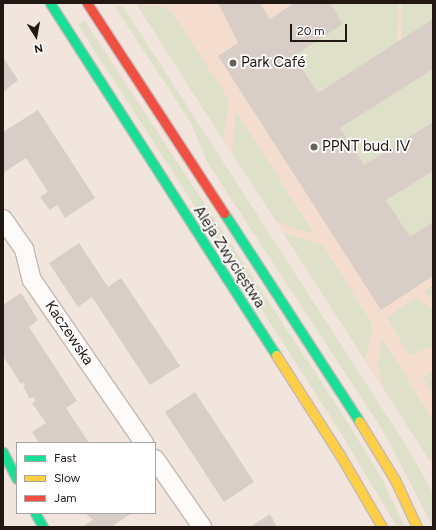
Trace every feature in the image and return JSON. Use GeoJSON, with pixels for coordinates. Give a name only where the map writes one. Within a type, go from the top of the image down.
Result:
{"type":"FeatureCollection","features":[{"type":"Feature","properties":{"kind":"main road","name":"Aleja Zwycięstwa"},"geometry":{"type":"LineString","coordinates":[[50,3],[340,455],[382,527]]}},
{"type":"Feature","properties":{"kind":"main road","name":"Aleja Zwycięstwa"},"geometry":{"type":"LineString","coordinates":[[87,3],[361,424],[395,480],[417,527]]}},
{"type":"Feature","properties":{"kind":"main road"},"geometry":{"type":"LineString","coordinates":[[3,452],[16,477]]}},
{"type":"Feature","properties":{"kind":"main road"},"geometry":{"type":"LineString","coordinates":[[36,514],[43,527]]}},
{"type":"Feature","properties":{"kind":"street","name":"Kaczewska"},"geometry":{"type":"LineString","coordinates":[[3,219],[24,249],[32,280],[143,442]]}},
{"type":"Feature","properties":{"kind":"street"},"geometry":{"type":"LineString","coordinates":[[156,460],[202,527]]}},
{"type":"Feature","properties":{"kind":"shaded area"},"geometry":{"type":"Polygon","coordinates":[[[136,3],[433,3],[433,467],[427,457],[136,3]]]}},
{"type":"Feature","properties":{"kind":"green space"},"geometry":{"type":"Polygon","coordinates":[[[330,3],[398,3],[397,43],[318,93],[294,56],[343,24],[330,3]]]}},
{"type":"Feature","properties":{"kind":"green space"},"geometry":{"type":"Polygon","coordinates":[[[402,3],[433,3],[433,19],[401,40],[402,3]]]}},
{"type":"Feature","properties":{"kind":"green space"},"geometry":{"type":"Polygon","coordinates":[[[119,5],[124,8],[407,447],[433,493],[433,527],[385,434],[207,162],[191,123],[115,7],[119,5]]]}},
{"type":"Feature","properties":{"kind":"green space"},"geometry":{"type":"Polygon","coordinates":[[[137,5],[164,7],[173,14],[229,100],[223,140],[137,5]]]}},
{"type":"Feature","properties":{"kind":"green space"},"geometry":{"type":"Polygon","coordinates":[[[85,21],[348,423],[383,481],[405,527],[397,527],[339,430],[78,25],[85,21]]]}},
{"type":"Feature","properties":{"kind":"green space"},"geometry":{"type":"Polygon","coordinates":[[[433,69],[433,122],[364,165],[340,128],[433,69]]]}},
{"type":"Feature","properties":{"kind":"green space"},"geometry":{"type":"Polygon","coordinates":[[[236,111],[315,235],[277,222],[232,154],[236,111]]]}},
{"type":"Feature","properties":{"kind":"green space"},"geometry":{"type":"Polygon","coordinates":[[[433,171],[433,222],[410,237],[386,200],[433,171]]]}},
{"type":"Feature","properties":{"kind":"green space"},"geometry":{"type":"Polygon","coordinates":[[[283,233],[323,245],[371,322],[372,330],[365,360],[283,233]]]}},
{"type":"Feature","properties":{"kind":"green space"},"geometry":{"type":"Polygon","coordinates":[[[433,285],[433,300],[424,292],[433,285]]]}},
{"type":"Feature","properties":{"kind":"green space"},"geometry":{"type":"Polygon","coordinates":[[[416,298],[433,310],[433,346],[409,355],[387,317],[416,298]]]}},
{"type":"Feature","properties":{"kind":"green space"},"geometry":{"type":"Polygon","coordinates":[[[382,338],[433,421],[433,460],[427,457],[384,389],[378,367],[382,338]]]}},
{"type":"Feature","properties":{"kind":"green space"},"geometry":{"type":"Polygon","coordinates":[[[433,372],[433,394],[423,377],[433,372]]]}},
{"type":"Feature","properties":{"kind":"building","name":"PPNT bud. IV"},"geometry":{"type":"Polygon","coordinates":[[[218,3],[260,3],[270,19],[294,3],[330,3],[343,24],[294,56],[318,93],[433,19],[433,69],[340,128],[364,165],[433,122],[433,171],[386,200],[410,237],[433,222],[433,276],[381,310],[218,56],[238,43],[218,3]]]}},
{"type":"Feature","properties":{"kind":"building"},"geometry":{"type":"Polygon","coordinates":[[[3,57],[18,80],[3,92],[3,57]]]}},
{"type":"Feature","properties":{"kind":"building"},"geometry":{"type":"Polygon","coordinates":[[[38,110],[95,198],[65,218],[57,205],[50,210],[40,197],[48,192],[26,158],[3,173],[3,132],[38,110]]]}},
{"type":"Feature","properties":{"kind":"building"},"geometry":{"type":"Polygon","coordinates":[[[79,243],[108,287],[121,278],[180,366],[150,385],[92,297],[78,307],[49,263],[79,243]]]}},
{"type":"Feature","properties":{"kind":"building"},"geometry":{"type":"Polygon","coordinates":[[[21,293],[38,320],[29,327],[77,401],[66,408],[88,442],[38,442],[32,432],[46,423],[32,403],[35,401],[33,397],[30,399],[23,387],[25,386],[23,382],[21,384],[3,356],[3,305],[21,293]]]}},
{"type":"Feature","properties":{"kind":"building"},"geometry":{"type":"Polygon","coordinates":[[[195,392],[254,482],[224,502],[165,412],[195,392]]]}},
{"type":"Feature","properties":{"kind":"building"},"geometry":{"type":"Polygon","coordinates":[[[86,514],[130,514],[111,527],[82,527],[93,520],[86,514]]]}},
{"type":"Feature","properties":{"kind":"building"},"geometry":{"type":"Polygon","coordinates":[[[270,514],[277,527],[250,527],[270,514]]]}},
{"type":"Feature","properties":{"kind":"traffic: fast"},"geometry":{"type":"LineString","coordinates":[[50,3],[276,355]]}},
{"type":"Feature","properties":{"kind":"traffic: fast"},"geometry":{"type":"LineString","coordinates":[[224,213],[359,421]]}},
{"type":"Feature","properties":{"kind":"traffic: fast"},"geometry":{"type":"LineString","coordinates":[[3,452],[16,477]]}},
{"type":"Feature","properties":{"kind":"traffic: fast"},"geometry":{"type":"LineString","coordinates":[[36,514],[43,527]]}},
{"type":"Feature","properties":{"kind":"traffic: slow"},"geometry":{"type":"LineString","coordinates":[[276,355],[340,455],[382,527]]}},
{"type":"Feature","properties":{"kind":"traffic: slow"},"geometry":{"type":"LineString","coordinates":[[359,421],[395,480],[417,527]]}},
{"type":"Feature","properties":{"kind":"traffic: jam"},"geometry":{"type":"LineString","coordinates":[[87,3],[224,213]]}},
{"type":"Feature","properties":{"kind":"place","name":"Park Café"},"geometry":{"type":"Point","coordinates":[233,63]}},
{"type":"Feature","properties":{"kind":"place","name":"PPNT bud. IV"},"geometry":{"type":"Point","coordinates":[314,147]}}]}
